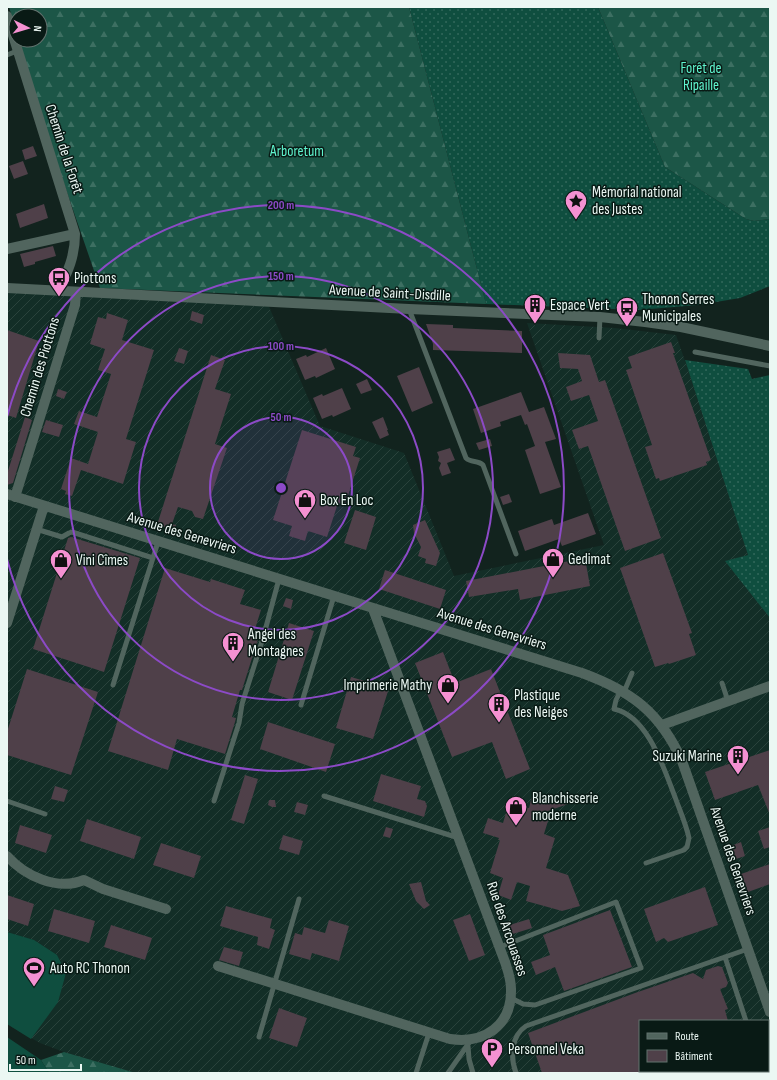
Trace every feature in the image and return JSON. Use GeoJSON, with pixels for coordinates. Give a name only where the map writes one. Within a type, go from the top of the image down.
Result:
{"type":"FeatureCollection","features":[{"type":"Feature","properties":{"kind":"street","name":"Chemin de la Forêt"},"geometry":{"type":"LineString","coordinates":[[7,16],[75,234],[75,245],[71,262],[68,272],[58,291]]}},
{"type":"Feature","properties":{"kind":"street"},"geometry":{"type":"LineString","coordinates":[[7,249],[75,234]]}},
{"type":"Feature","properties":{"kind":"street","name":"Avenue de Saint-Disdille"},"geometry":{"type":"LineString","coordinates":[[7,288],[409,309],[600,317],[681,327],[770,346]]}},
{"type":"Feature","properties":{"kind":"street","name":"Chemin des Piottons"},"geometry":{"type":"LineString","coordinates":[[11,496],[74,305],[76,292]]}},
{"type":"Feature","properties":{"kind":"street","name":"Avenue des Genevriers"},"geometry":{"type":"LineString","coordinates":[[11,496],[582,673],[601,680],[640,703],[662,725],[684,766],[770,1012]]}},
{"type":"Feature","properties":{"kind":"street"},"geometry":{"type":"LineString","coordinates":[[7,623],[44,506]]}},
{"type":"Feature","properties":{"kind":"street","name":"Rue des Arcouasses"},"geometry":{"type":"LineString","coordinates":[[218,966],[429,1034],[470,1043],[498,1026],[506,1014],[511,998],[511,982],[500,947],[373,609]]}},
{"type":"Feature","properties":{"kind":"street"},"geometry":{"type":"LineString","coordinates":[[662,725],[770,686]]}},
{"type":"Feature","properties":{"kind":"street"},"geometry":{"type":"LineString","coordinates":[[7,856],[21,868],[50,883],[70,884],[84,880],[103,889],[166,909]]}},
{"type":"Feature","properties":{"kind":"lane"},"geometry":{"type":"LineString","coordinates":[[7,55],[17,51]]}},
{"type":"Feature","properties":{"kind":"lane"},"geometry":{"type":"LineString","coordinates":[[409,309],[466,458],[479,462],[483,465],[516,554]]}},
{"type":"Feature","properties":{"kind":"lane"},"geometry":{"type":"LineString","coordinates":[[599,338],[600,317]]}},
{"type":"Feature","properties":{"kind":"lane"},"geometry":{"type":"LineString","coordinates":[[695,352],[770,366]]}},
{"type":"Feature","properties":{"kind":"lane"},"geometry":{"type":"LineString","coordinates":[[36,529],[62,537],[72,532],[153,558]]}},
{"type":"Feature","properties":{"kind":"lane"},"geometry":{"type":"LineString","coordinates":[[113,684],[158,542]]}},
{"type":"Feature","properties":{"kind":"lane"},"geometry":{"type":"LineString","coordinates":[[214,801],[239,723],[242,704],[263,638],[279,579]]}},
{"type":"Feature","properties":{"kind":"lane"},"geometry":{"type":"LineString","coordinates":[[301,705],[334,596]]}},
{"type":"Feature","properties":{"kind":"lane"},"geometry":{"type":"LineString","coordinates":[[632,673],[616,700],[614,709],[631,716],[650,739],[662,764],[689,838],[689,843],[684,850],[646,863]]}},
{"type":"Feature","properties":{"kind":"lane"},"geometry":{"type":"LineString","coordinates":[[722,683],[728,701]]}},
{"type":"Feature","properties":{"kind":"lane"},"geometry":{"type":"LineString","coordinates":[[324,796],[459,838]]}},
{"type":"Feature","properties":{"kind":"lane"},"geometry":{"type":"LineString","coordinates":[[7,802],[45,814]]}},
{"type":"Feature","properties":{"kind":"lane"},"geometry":{"type":"LineString","coordinates":[[259,1037],[299,898]]}},
{"type":"Feature","properties":{"kind":"lane"},"geometry":{"type":"LineString","coordinates":[[500,947],[616,902],[641,968],[535,1005],[523,1004],[511,998]]}},
{"type":"Feature","properties":{"kind":"lane"},"geometry":{"type":"LineString","coordinates":[[516,1073],[512,1060],[513,1047],[518,1033],[526,1026],[748,949]]}},
{"type":"Feature","properties":{"kind":"lane"},"geometry":{"type":"LineString","coordinates":[[725,957],[746,1020]]}},
{"type":"Feature","properties":{"kind":"lane"},"geometry":{"type":"LineString","coordinates":[[416,1073],[429,1034]]}},
{"type":"Feature","properties":{"kind":"lane"},"geometry":{"type":"LineString","coordinates":[[448,1073],[470,1043]]}},
{"type":"Feature","properties":{"kind":"lane"},"geometry":{"type":"LineString","coordinates":[[470,1043],[469,1060],[473,1073]]}},
{"type":"Feature","properties":{"kind":"shaded area"},"geometry":{"type":"Polygon","coordinates":[[[7,288],[267,302],[320,426],[404,453],[454,576],[604,545],[527,323],[615,328],[676,335],[711,436],[748,555],[726,561],[770,618],[770,1073],[136,1073],[64,1052],[40,1043],[7,1024],[7,288]]]}},
{"type":"Feature","properties":{"kind":"green space"},"geometry":{"type":"Polygon","coordinates":[[[409,7],[598,7],[665,167],[746,219],[754,221],[770,219],[770,286],[740,298],[698,305],[638,310],[486,304],[409,7]]]}},
{"type":"Feature","properties":{"kind":"green space","name":"Arboretum"},"geometry":{"type":"Polygon","coordinates":[[[409,7],[486,304],[100,288],[51,146],[21,48],[48,48],[48,8],[9,8],[409,7]]]}},
{"type":"Feature","properties":{"kind":"green space","name":"Forêt de Ripaille"},"geometry":{"type":"Polygon","coordinates":[[[598,7],[770,7],[770,219],[754,221],[746,219],[665,167],[598,7]]]}},
{"type":"Feature","properties":{"kind":"green space"},"geometry":{"type":"Polygon","coordinates":[[[685,360],[748,369],[752,379],[770,375],[770,618],[725,561],[748,555],[685,360]]]}},
{"type":"Feature","properties":{"kind":"green space","name":"Auto RC Thonon"},"geometry":{"type":"Polygon","coordinates":[[[7,932],[34,940],[57,955],[66,973],[58,1002],[31,1039],[7,1024],[7,932]]]}},
{"type":"Feature","properties":{"kind":"green space"},"geometry":{"type":"Polygon","coordinates":[[[7,1037],[41,1060],[49,1073],[7,1073],[7,1037]]]}},
{"type":"Feature","properties":{"kind":"green space"},"geometry":{"type":"Polygon","coordinates":[[[64,1052],[136,1073],[49,1073],[41,1060],[64,1052]]]}},
{"type":"Feature","properties":{"kind":"building"},"geometry":{"type":"Polygon","coordinates":[[[33,146],[37,156],[25,160],[22,150],[33,146]]]}},
{"type":"Feature","properties":{"kind":"building"},"geometry":{"type":"Polygon","coordinates":[[[23,161],[28,174],[14,179],[9,166],[23,161]]]}},
{"type":"Feature","properties":{"kind":"building"},"geometry":{"type":"Polygon","coordinates":[[[44,204],[48,218],[20,228],[16,214],[44,204]]]}},
{"type":"Feature","properties":{"kind":"building"},"geometry":{"type":"Polygon","coordinates":[[[53,246],[56,256],[24,267],[20,254],[53,246]]]}},
{"type":"Feature","properties":{"kind":"building"},"geometry":{"type":"Polygon","coordinates":[[[192,311],[204,315],[202,324],[190,320],[192,311]]]}},
{"type":"Feature","properties":{"kind":"building"},"geometry":{"type":"Polygon","coordinates":[[[107,313],[128,320],[122,340],[154,350],[126,439],[136,442],[123,484],[81,470],[72,496],[65,494],[66,491],[61,489],[71,458],[88,464],[98,432],[74,424],[79,411],[97,417],[111,374],[98,370],[105,349],[90,344],[98,317],[106,319],[107,313]]]}},
{"type":"Feature","properties":{"kind":"building"},"geometry":{"type":"Polygon","coordinates":[[[426,324],[453,325],[453,328],[522,331],[522,353],[433,350],[433,344],[426,324]]]}},
{"type":"Feature","properties":{"kind":"building"},"geometry":{"type":"Polygon","coordinates":[[[7,330],[39,341],[16,418],[7,415],[7,330]]]}},
{"type":"Feature","properties":{"kind":"building"},"geometry":{"type":"Polygon","coordinates":[[[671,342],[675,353],[673,353],[711,460],[706,462],[707,465],[660,481],[659,478],[656,479],[645,447],[652,445],[626,370],[632,368],[628,357],[671,342]]]}},
{"type":"Feature","properties":{"kind":"building"},"geometry":{"type":"Polygon","coordinates":[[[179,348],[188,351],[184,364],[174,361],[179,348]]]}},
{"type":"Feature","properties":{"kind":"building"},"geometry":{"type":"Polygon","coordinates":[[[326,348],[335,369],[316,378],[315,376],[305,380],[296,359],[306,355],[307,357],[326,348]]]}},
{"type":"Feature","properties":{"kind":"building"},"geometry":{"type":"Polygon","coordinates":[[[558,353],[590,355],[599,382],[605,380],[661,538],[625,551],[588,446],[579,449],[572,430],[598,421],[589,395],[571,401],[566,387],[582,381],[578,369],[560,368],[558,353]]]}},
{"type":"Feature","properties":{"kind":"building"},"geometry":{"type":"Polygon","coordinates":[[[211,355],[225,360],[215,389],[231,394],[215,444],[227,448],[203,519],[195,517],[192,511],[178,507],[172,524],[176,525],[173,533],[166,530],[167,528],[157,525],[211,355]]]}},
{"type":"Feature","properties":{"kind":"building"},"geometry":{"type":"Polygon","coordinates":[[[419,367],[433,403],[412,412],[397,376],[419,367]]]}},
{"type":"Feature","properties":{"kind":"building"},"geometry":{"type":"Polygon","coordinates":[[[367,379],[372,390],[361,394],[356,384],[367,379]]]}},
{"type":"Feature","properties":{"kind":"building"},"geometry":{"type":"Polygon","coordinates":[[[342,388],[351,409],[333,417],[332,415],[322,419],[313,398],[322,394],[323,396],[342,388]]]}},
{"type":"Feature","properties":{"kind":"building"},"geometry":{"type":"Polygon","coordinates":[[[58,389],[67,392],[64,399],[56,396],[58,389]]]}},
{"type":"Feature","properties":{"kind":"building"},"geometry":{"type":"Polygon","coordinates":[[[521,392],[529,412],[544,407],[556,439],[545,442],[561,487],[540,494],[525,450],[535,446],[527,424],[525,425],[521,415],[500,422],[501,426],[481,433],[473,409],[521,392]]]}},
{"type":"Feature","properties":{"kind":"building"},"geometry":{"type":"Polygon","coordinates":[[[25,417],[32,420],[13,483],[7,485],[7,474],[25,417]]]}},
{"type":"Feature","properties":{"kind":"building"},"geometry":{"type":"Polygon","coordinates":[[[383,417],[389,435],[380,439],[372,422],[383,417]]]}},
{"type":"Feature","properties":{"kind":"building"},"geometry":{"type":"Polygon","coordinates":[[[46,420],[63,425],[59,437],[42,432],[46,420]]]}},
{"type":"Feature","properties":{"kind":"building"},"geometry":{"type":"Polygon","coordinates":[[[302,430],[356,447],[353,456],[360,458],[345,505],[338,503],[327,537],[308,531],[305,541],[289,536],[292,526],[273,520],[302,430]]]}},
{"type":"Feature","properties":{"kind":"building"},"geometry":{"type":"Polygon","coordinates":[[[490,439],[492,446],[479,450],[476,443],[490,439]]]}},
{"type":"Feature","properties":{"kind":"building"},"geometry":{"type":"Polygon","coordinates":[[[450,448],[455,460],[447,463],[451,473],[442,476],[439,468],[441,463],[438,461],[439,457],[437,452],[450,448]]]}},
{"type":"Feature","properties":{"kind":"building"},"geometry":{"type":"Polygon","coordinates":[[[509,494],[512,502],[503,505],[500,497],[509,494]]]}},
{"type":"Feature","properties":{"kind":"building"},"geometry":{"type":"Polygon","coordinates":[[[355,510],[376,517],[366,550],[344,543],[355,510]]]}},
{"type":"Feature","properties":{"kind":"building"},"geometry":{"type":"Polygon","coordinates":[[[588,513],[596,534],[562,546],[559,539],[525,551],[518,531],[552,519],[554,525],[588,513]]]}},
{"type":"Feature","properties":{"kind":"building"},"geometry":{"type":"Polygon","coordinates":[[[425,520],[440,553],[436,566],[425,563],[426,559],[418,556],[421,547],[414,533],[413,525],[425,520]]]}},
{"type":"Feature","properties":{"kind":"building"},"geometry":{"type":"Polygon","coordinates":[[[71,537],[140,558],[104,672],[33,649],[68,538],[71,537]]]}},
{"type":"Feature","properties":{"kind":"building"},"geometry":{"type":"Polygon","coordinates":[[[663,553],[692,633],[689,634],[696,655],[655,667],[620,568],[663,553]]]}},
{"type":"Feature","properties":{"kind":"building","name":"Gedimat"},"geometry":{"type":"Polygon","coordinates":[[[585,558],[590,586],[520,600],[518,589],[469,597],[466,581],[585,558]]]}},
{"type":"Feature","properties":{"kind":"building"},"geometry":{"type":"Polygon","coordinates":[[[165,568],[210,582],[211,579],[245,590],[240,604],[261,610],[253,635],[259,636],[232,717],[236,718],[225,754],[177,739],[168,770],[108,751],[165,568]]]}},
{"type":"Feature","properties":{"kind":"building"},"geometry":{"type":"Polygon","coordinates":[[[385,570],[446,590],[440,609],[379,589],[385,570]]]}},
{"type":"Feature","properties":{"kind":"building"},"geometry":{"type":"Polygon","coordinates":[[[286,598],[293,600],[291,609],[283,606],[286,598]]]}},
{"type":"Feature","properties":{"kind":"building"},"geometry":{"type":"Polygon","coordinates":[[[289,623],[314,631],[292,700],[268,692],[289,623]]]}},
{"type":"Feature","properties":{"kind":"building"},"geometry":{"type":"Polygon","coordinates":[[[443,652],[455,683],[491,669],[530,769],[506,779],[492,742],[452,757],[415,663],[443,652]]]}},
{"type":"Feature","properties":{"kind":"building"},"geometry":{"type":"Polygon","coordinates":[[[27,669],[98,692],[71,775],[7,755],[7,732],[27,669]]]}},
{"type":"Feature","properties":{"kind":"building"},"geometry":{"type":"Polygon","coordinates":[[[351,677],[389,688],[373,739],[336,728],[351,677]]]}},
{"type":"Feature","properties":{"kind":"building"},"geometry":{"type":"Polygon","coordinates":[[[268,722],[335,744],[326,772],[260,749],[268,722]]]}},
{"type":"Feature","properties":{"kind":"building","name":"Suzuki Marine"},"geometry":{"type":"Polygon","coordinates":[[[770,750],[770,815],[758,785],[715,800],[705,772],[770,750]]]}},
{"type":"Feature","properties":{"kind":"building"},"geometry":{"type":"Polygon","coordinates":[[[381,774],[421,786],[417,799],[425,801],[427,806],[424,817],[373,801],[381,774]]]}},
{"type":"Feature","properties":{"kind":"building"},"geometry":{"type":"Polygon","coordinates":[[[245,775],[258,779],[244,824],[231,820],[245,775]]]}},
{"type":"Feature","properties":{"kind":"building"},"geometry":{"type":"Polygon","coordinates":[[[55,786],[68,790],[64,802],[51,799],[55,786]]]}},
{"type":"Feature","properties":{"kind":"building"},"geometry":{"type":"Polygon","coordinates":[[[567,793],[571,803],[545,812],[548,821],[544,834],[555,838],[546,868],[568,875],[580,906],[562,911],[526,901],[530,886],[517,882],[511,900],[498,895],[503,878],[490,873],[500,840],[498,840],[499,838],[483,833],[488,818],[503,823],[509,803],[529,808],[532,796],[540,798],[542,802],[567,793]]]}},
{"type":"Feature","properties":{"kind":"building"},"geometry":{"type":"Polygon","coordinates":[[[269,800],[275,800],[276,807],[268,805],[269,800]]]}},
{"type":"Feature","properties":{"kind":"building"},"geometry":{"type":"Polygon","coordinates":[[[297,802],[308,805],[305,815],[294,812],[297,802]]]}},
{"type":"Feature","properties":{"kind":"building"},"geometry":{"type":"Polygon","coordinates":[[[87,819],[141,837],[134,859],[80,841],[87,819]]]}},
{"type":"Feature","properties":{"kind":"building"},"geometry":{"type":"Polygon","coordinates":[[[20,825],[52,835],[46,853],[15,843],[20,825]]]}},
{"type":"Feature","properties":{"kind":"building"},"geometry":{"type":"Polygon","coordinates":[[[386,827],[393,829],[390,838],[383,836],[386,827]]]}},
{"type":"Feature","properties":{"kind":"building"},"geometry":{"type":"Polygon","coordinates":[[[770,827],[770,847],[764,849],[758,831],[770,827]]]}},
{"type":"Feature","properties":{"kind":"building"},"geometry":{"type":"Polygon","coordinates":[[[283,835],[303,841],[299,855],[279,849],[283,835]]]}},
{"type":"Feature","properties":{"kind":"building"},"geometry":{"type":"Polygon","coordinates":[[[741,842],[745,856],[736,859],[731,846],[741,842]]]}},
{"type":"Feature","properties":{"kind":"building"},"geometry":{"type":"Polygon","coordinates":[[[161,843],[201,856],[194,878],[153,865],[161,843]]]}},
{"type":"Feature","properties":{"kind":"building"},"geometry":{"type":"Polygon","coordinates":[[[770,864],[770,884],[748,892],[741,874],[770,864]]]}},
{"type":"Feature","properties":{"kind":"building"},"geometry":{"type":"Polygon","coordinates":[[[421,882],[426,901],[430,905],[424,909],[416,901],[409,884],[421,882]]]}},
{"type":"Feature","properties":{"kind":"building"},"geometry":{"type":"Polygon","coordinates":[[[705,887],[718,925],[668,942],[664,938],[656,942],[644,909],[705,887]]]}},
{"type":"Feature","properties":{"kind":"building"},"geometry":{"type":"Polygon","coordinates":[[[7,895],[34,904],[28,926],[7,919],[7,895]]]}},
{"type":"Feature","properties":{"kind":"building"},"geometry":{"type":"Polygon","coordinates":[[[226,906],[272,919],[270,928],[275,930],[269,949],[257,945],[258,937],[220,926],[226,906]]]}},
{"type":"Feature","properties":{"kind":"building"},"geometry":{"type":"Polygon","coordinates":[[[54,909],[95,921],[89,943],[48,931],[54,909]]]}},
{"type":"Feature","properties":{"kind":"building"},"geometry":{"type":"Polygon","coordinates":[[[610,910],[632,967],[564,991],[555,967],[536,975],[531,962],[550,955],[543,935],[610,910]]]}},
{"type":"Feature","properties":{"kind":"building"},"geometry":{"type":"Polygon","coordinates":[[[470,914],[485,955],[469,961],[453,920],[470,914]]]}},
{"type":"Feature","properties":{"kind":"building"},"geometry":{"type":"Polygon","coordinates":[[[529,919],[532,928],[506,936],[503,927],[529,919]]]}},
{"type":"Feature","properties":{"kind":"building"},"geometry":{"type":"Polygon","coordinates":[[[329,920],[349,926],[339,961],[312,953],[310,960],[289,954],[295,933],[302,935],[304,927],[325,933],[329,920]]]}},
{"type":"Feature","properties":{"kind":"building"},"geometry":{"type":"Polygon","coordinates":[[[111,925],[152,938],[145,960],[104,947],[111,925]]]}},
{"type":"Feature","properties":{"kind":"building"},"geometry":{"type":"Polygon","coordinates":[[[224,947],[243,952],[239,966],[219,960],[224,947]]]}},
{"type":"Feature","properties":{"kind":"building"},"geometry":{"type":"Polygon","coordinates":[[[718,966],[722,967],[728,983],[726,987],[720,989],[728,1009],[725,1010],[728,1020],[639,1020],[640,1073],[542,1073],[528,1033],[693,973],[703,979],[706,970],[718,966]]]}},
{"type":"Feature","properties":{"kind":"building"},"geometry":{"type":"Polygon","coordinates":[[[279,1008],[307,1018],[297,1047],[269,1038],[279,1008]]]}},
{"type":"Feature","properties":{"kind":"place","name":"Mémorial national des Justes"},"geometry":{"type":"Point","coordinates":[576,220]}},
{"type":"Feature","properties":{"kind":"place","name":"Piottons"},"geometry":{"type":"Point","coordinates":[59,298]}},
{"type":"Feature","properties":{"kind":"place","name":"Espace Vert"},"geometry":{"type":"Point","coordinates":[535,324]}},
{"type":"Feature","properties":{"kind":"place","name":"Thonon Serres Municipales"},"geometry":{"type":"Point","coordinates":[627,328]}},
{"type":"Feature","properties":{"kind":"place","name":"Box En Loc"},"geometry":{"type":"Point","coordinates":[305,520]}},
{"type":"Feature","properties":{"kind":"place","name":"Gedimat"},"geometry":{"type":"Point","coordinates":[553,578]}},
{"type":"Feature","properties":{"kind":"place","name":"Vini Cîmes"},"geometry":{"type":"Point","coordinates":[61,580]}},
{"type":"Feature","properties":{"kind":"place","name":"Angel des Montagnes"},"geometry":{"type":"Point","coordinates":[233,662]}},
{"type":"Feature","properties":{"kind":"place","name":"Imprimerie Mathy"},"geometry":{"type":"Point","coordinates":[448,704]}},
{"type":"Feature","properties":{"kind":"place","name":"Plastique des Neiges"},"geometry":{"type":"Point","coordinates":[499,724]}},
{"type":"Feature","properties":{"kind":"place","name":"Suzuki Marine"},"geometry":{"type":"Point","coordinates":[738,776]}},
{"type":"Feature","properties":{"kind":"place","name":"Blanchisserie moderne"},"geometry":{"type":"Point","coordinates":[516,826]}},
{"type":"Feature","properties":{"kind":"place","name":"Auto RC Thonon"},"geometry":{"type":"Point","coordinates":[34,988]}},
{"type":"Feature","properties":{"kind":"place","name":"Personnel Veka"},"geometry":{"type":"Point","coordinates":[492,1068]}}]}
